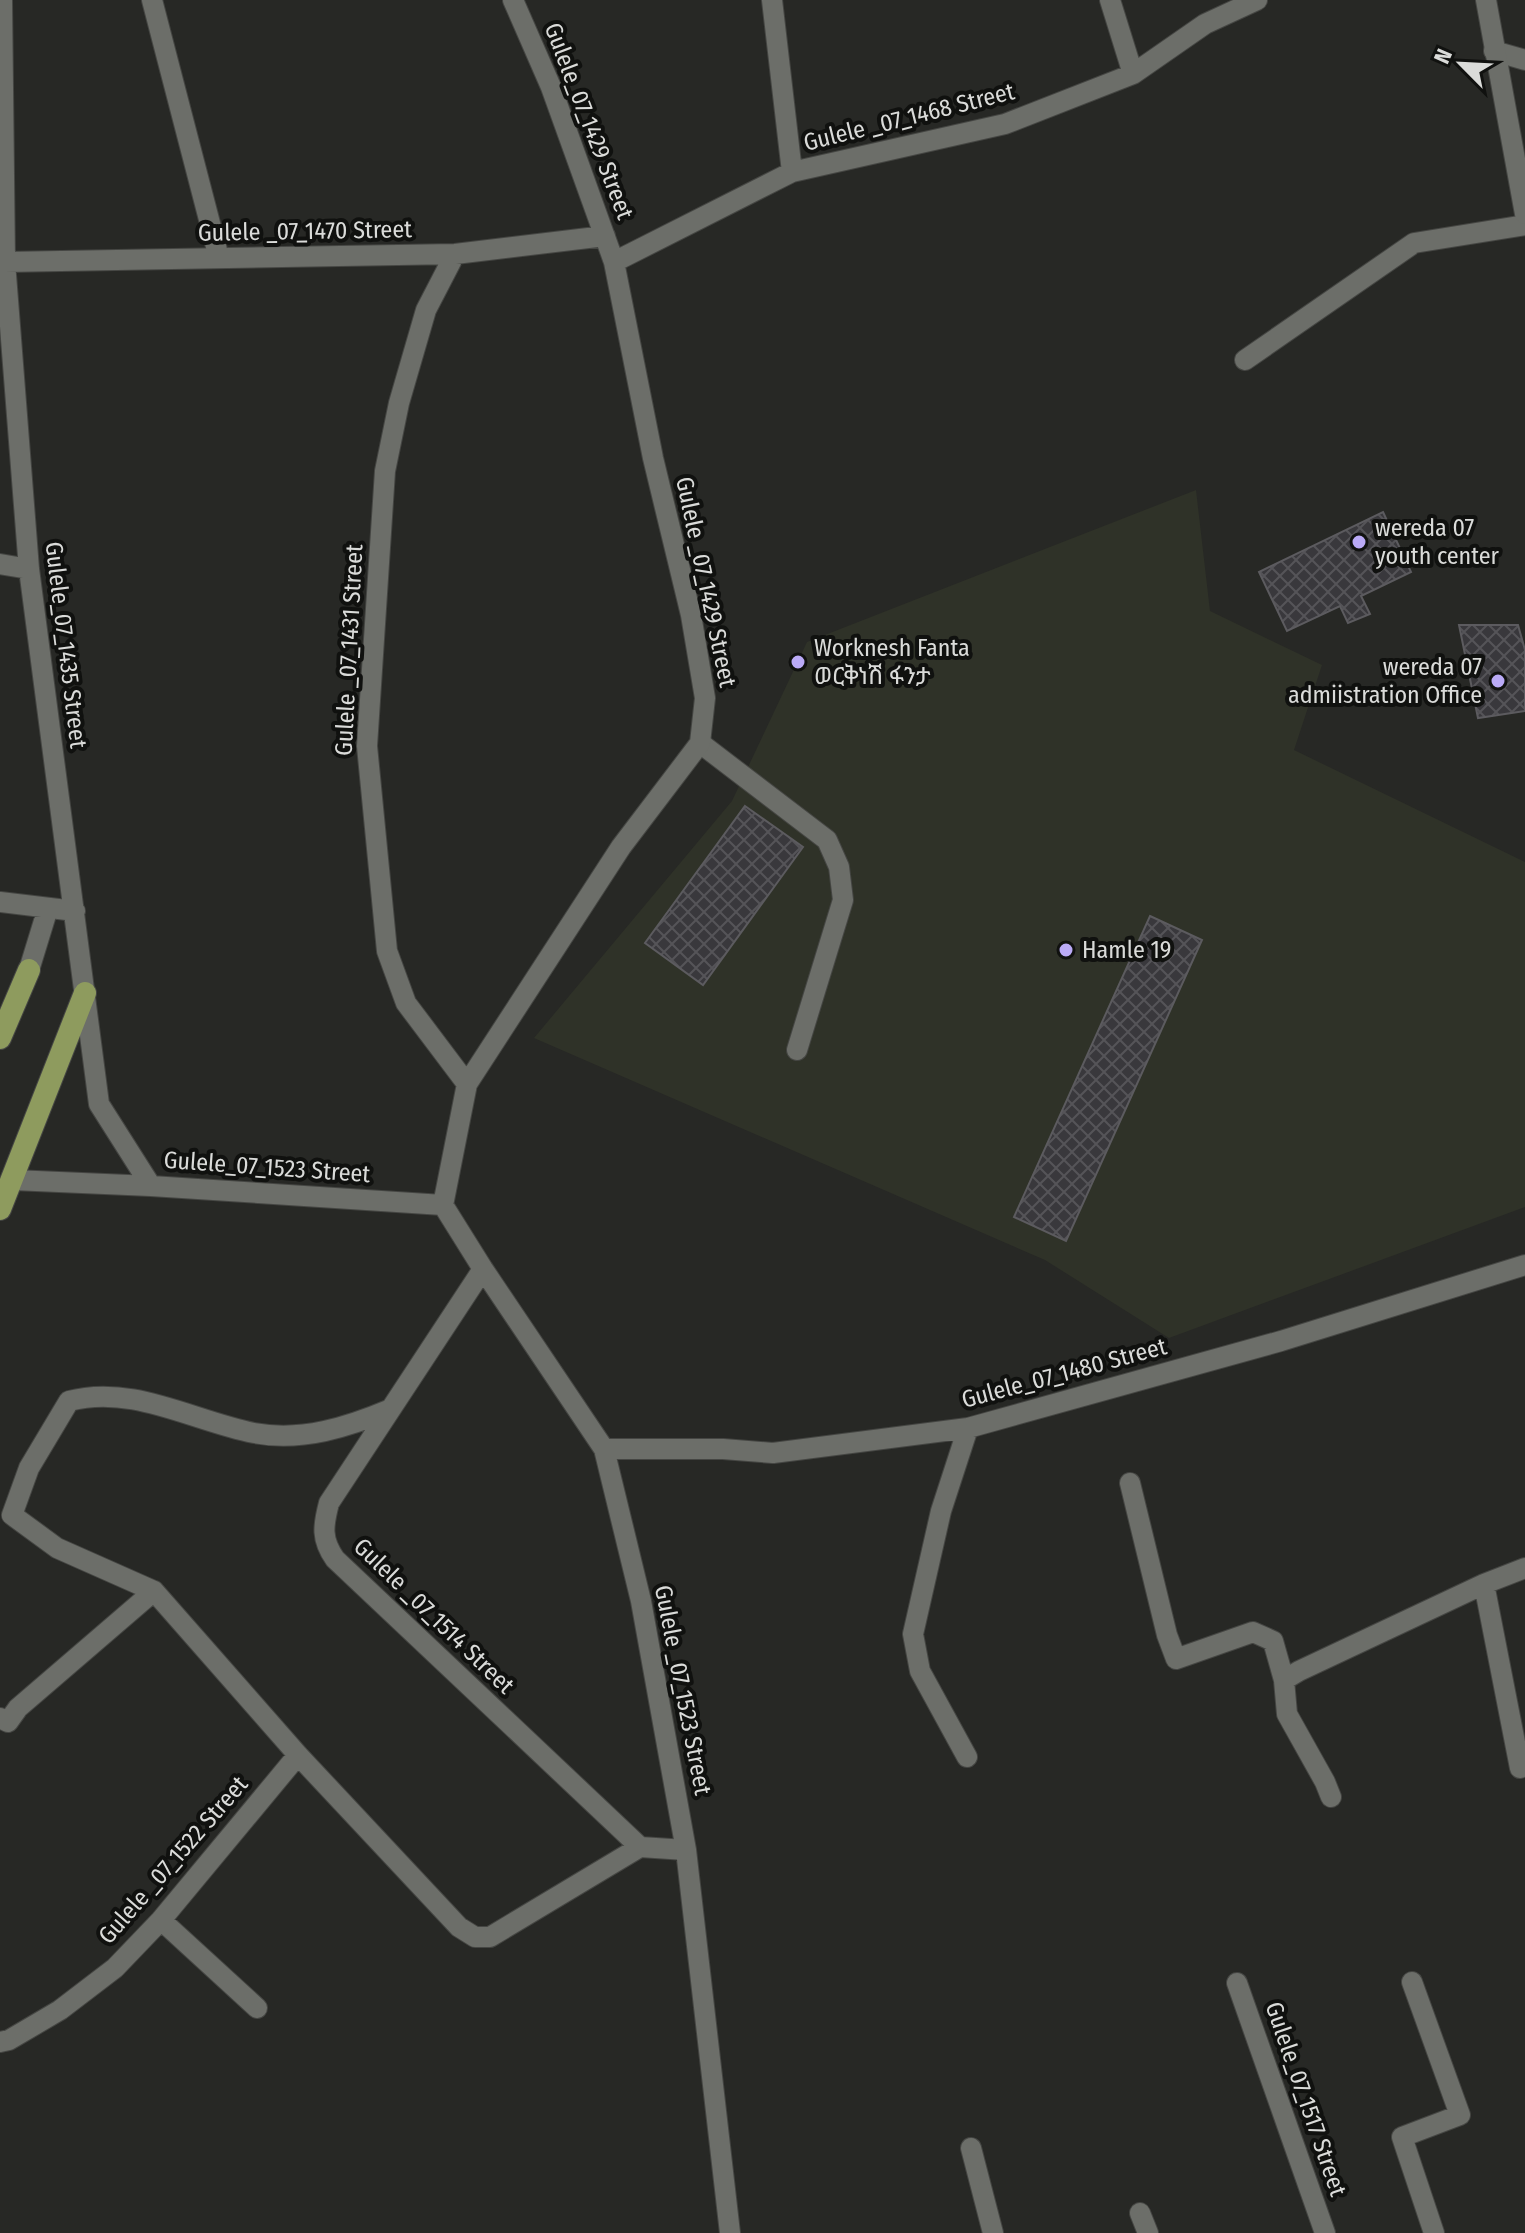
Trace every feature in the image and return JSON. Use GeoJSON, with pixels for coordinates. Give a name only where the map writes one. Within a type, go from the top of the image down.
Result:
{"type":"FeatureCollection","features":[{"type":"Feature","properties":{"kind":"highway"},"geometry":{"type":"LineString","coordinates":[[0,1038],[29,970]]}},
{"type":"Feature","properties":{"kind":"highway"},"geometry":{"type":"LineString","coordinates":[[0,1209],[85,993]]}},
{"type":"Feature","properties":{"kind":"street","name":"Gulele_07_1435 Street"},"geometry":{"type":"LineString","coordinates":[[2,0],[3,302],[29,569],[85,993]]}},
{"type":"Feature","properties":{"kind":"street"},"geometry":{"type":"LineString","coordinates":[[152,0],[219,258]]}},
{"type":"Feature","properties":{"kind":"street","name":"Gulele_07_1429 Street"},"geometry":{"type":"LineString","coordinates":[[513,0],[551,87],[614,262]]}},
{"type":"Feature","properties":{"kind":"street"},"geometry":{"type":"LineString","coordinates":[[772,0],[792,172]]}},
{"type":"Feature","properties":{"kind":"street"},"geometry":{"type":"LineString","coordinates":[[1110,0],[1133,74]]}},
{"type":"Feature","properties":{"kind":"street","name":"Gulele _07_1468 Street"},"geometry":{"type":"LineString","coordinates":[[614,262],[792,172],[1005,124],[1133,74],[1205,24],[1257,0]]}},
{"type":"Feature","properties":{"kind":"street"},"geometry":{"type":"LineString","coordinates":[[1486,0],[1525,214]]}},
{"type":"Feature","properties":{"kind":"street"},"geometry":{"type":"LineString","coordinates":[[1494,51],[1525,60]]}},
{"type":"Feature","properties":{"kind":"street"},"geometry":{"type":"LineString","coordinates":[[1245,360],[1414,243],[1525,225]]}},
{"type":"Feature","properties":{"kind":"street","name":"Gulele _07_1470 Street"},"geometry":{"type":"LineString","coordinates":[[5,262],[455,254],[605,236]]}},
{"type":"Feature","properties":{"kind":"street","name":"Gulele _07_1431 Street"},"geometry":{"type":"LineString","coordinates":[[455,254],[426,310],[399,403],[385,471],[367,746],[387,951],[406,1003],[467,1084]]}},
{"type":"Feature","properties":{"kind":"street","name":"Gulele _07_1429 Street"},"geometry":{"type":"LineString","coordinates":[[614,262],[653,458],[691,615],[705,698],[700,743]]}},
{"type":"Feature","properties":{"kind":"street"},"geometry":{"type":"LineString","coordinates":[[0,564],[29,569]]}},
{"type":"Feature","properties":{"kind":"street"},"geometry":{"type":"LineString","coordinates":[[443,1205],[467,1084],[621,847],[700,743],[827,840],[839,867],[843,900],[797,1050]]}},
{"type":"Feature","properties":{"kind":"street"},"geometry":{"type":"LineString","coordinates":[[0,902],[75,911]]}},
{"type":"Feature","properties":{"kind":"street"},"geometry":{"type":"LineString","coordinates":[[29,970],[48,908]]}},
{"type":"Feature","properties":{"kind":"street","name":"Gulele_07_1523 Street"},"geometry":{"type":"LineString","coordinates":[[85,993],[99,1104],[151,1186],[443,1205]]}},
{"type":"Feature","properties":{"kind":"street"},"geometry":{"type":"LineString","coordinates":[[13,1180],[151,1186]]}},
{"type":"Feature","properties":{"kind":"street","name":"Gulele _07_1523 Street"},"geometry":{"type":"LineString","coordinates":[[443,1205],[604,1449],[641,1601],[686,1850],[730,2233]]}},
{"type":"Feature","properties":{"kind":"street","name":"Gulele_07_1480 Street"},"geometry":{"type":"LineString","coordinates":[[604,1449],[723,1449],[773,1453],[968,1428],[1281,1341],[1525,1265]]}},
{"type":"Feature","properties":{"kind":"street","name":"Gulele _07_1514 Street"},"geometry":{"type":"LineString","coordinates":[[483,1269],[329,1503],[323,1530],[327,1547],[335,1559],[640,1847]]}},
{"type":"Feature","properties":{"kind":"street"},"geometry":{"type":"LineString","coordinates":[[391,1409],[354,1425],[303,1436],[255,1433],[131,1398],[90,1396],[69,1401],[29,1468],[12,1515],[57,1548],[154,1591],[298,1755],[459,1927],[475,1937],[490,1937],[640,1847],[686,1850]]}},
{"type":"Feature","properties":{"kind":"street"},"geometry":{"type":"LineString","coordinates":[[967,1757],[920,1671],[913,1634],[941,1511],[968,1428]]}},
{"type":"Feature","properties":{"kind":"street"},"geometry":{"type":"LineString","coordinates":[[1130,1483],[1167,1635],[1176,1659],[1253,1632],[1273,1641],[1284,1680],[1287,1714],[1331,1797]]}},
{"type":"Feature","properties":{"kind":"street"},"geometry":{"type":"LineString","coordinates":[[1284,1680],[1484,1584],[1525,1568]]}},
{"type":"Feature","properties":{"kind":"street"},"geometry":{"type":"LineString","coordinates":[[1484,1584],[1520,1768]]}},
{"type":"Feature","properties":{"kind":"street"},"geometry":{"type":"LineString","coordinates":[[0,1718],[8,1722],[18,1708],[154,1591]]}},
{"type":"Feature","properties":{"kind":"street","name":"Gulele _07_1522 Street"},"geometry":{"type":"LineString","coordinates":[[0,2042],[9,2040],[60,2010],[115,1968],[161,1920],[298,1755]]}},
{"type":"Feature","properties":{"kind":"street"},"geometry":{"type":"LineString","coordinates":[[161,1920],[257,2008]]}},
{"type":"Feature","properties":{"kind":"street"},"geometry":{"type":"LineString","coordinates":[[1412,1982],[1460,2115],[1402,2137],[1434,2233]]}},
{"type":"Feature","properties":{"kind":"street","name":"Gulele_07_1517 Street"},"geometry":{"type":"LineString","coordinates":[[1237,1983],[1325,2233]]}},
{"type":"Feature","properties":{"kind":"street"},"geometry":{"type":"LineString","coordinates":[[971,2148],[993,2233]]}},
{"type":"Feature","properties":{"kind":"street"},"geometry":{"type":"LineString","coordinates":[[1140,2213],[1148,2233]]}},
{"type":"Feature","properties":{"kind":"shaded area","name":"Hamle 19"},"geometry":{"type":"Polygon","coordinates":[[[1196,490],[1210,611],[1322,665],[1294,750],[1525,862],[1525,1207],[1169,1338],[1045,1260],[534,1038],[732,801],[807,642],[1196,490]]]}},
{"type":"Feature","properties":{"kind":"building","name":"wereda 07 youth center"},"geometry":{"type":"Polygon","coordinates":[[[1383,512],[1411,572],[1361,596],[1370,614],[1348,623],[1340,606],[1287,631],[1259,572],[1383,512]]]}},
{"type":"Feature","properties":{"kind":"building","name":"wereda 07 admiistration Office"},"geometry":{"type":"Polygon","coordinates":[[[1459,625],[1518,625],[1525,650],[1525,711],[1478,718],[1459,625]]]}},
{"type":"Feature","properties":{"kind":"building"},"geometry":{"type":"Polygon","coordinates":[[[745,806],[803,847],[703,985],[645,943],[745,806]]]}},
{"type":"Feature","properties":{"kind":"building"},"geometry":{"type":"Polygon","coordinates":[[[1150,916],[1202,940],[1066,1241],[1014,1217],[1150,916]]]}},
{"type":"Feature","properties":{"kind":"place","name":"wereda 07 youth center"},"geometry":{"type":"Point","coordinates":[1359,542]}},
{"type":"Feature","properties":{"kind":"place","name":"Worknesh Fanta ወርቅነሽ ፋንታ"},"geometry":{"type":"Point","coordinates":[798,662]}},
{"type":"Feature","properties":{"kind":"place","name":"wereda 07 admiistration Office"},"geometry":{"type":"Point","coordinates":[1498,681]}},
{"type":"Feature","properties":{"kind":"place","name":"Hamle 19"},"geometry":{"type":"Point","coordinates":[1066,950]}}]}
